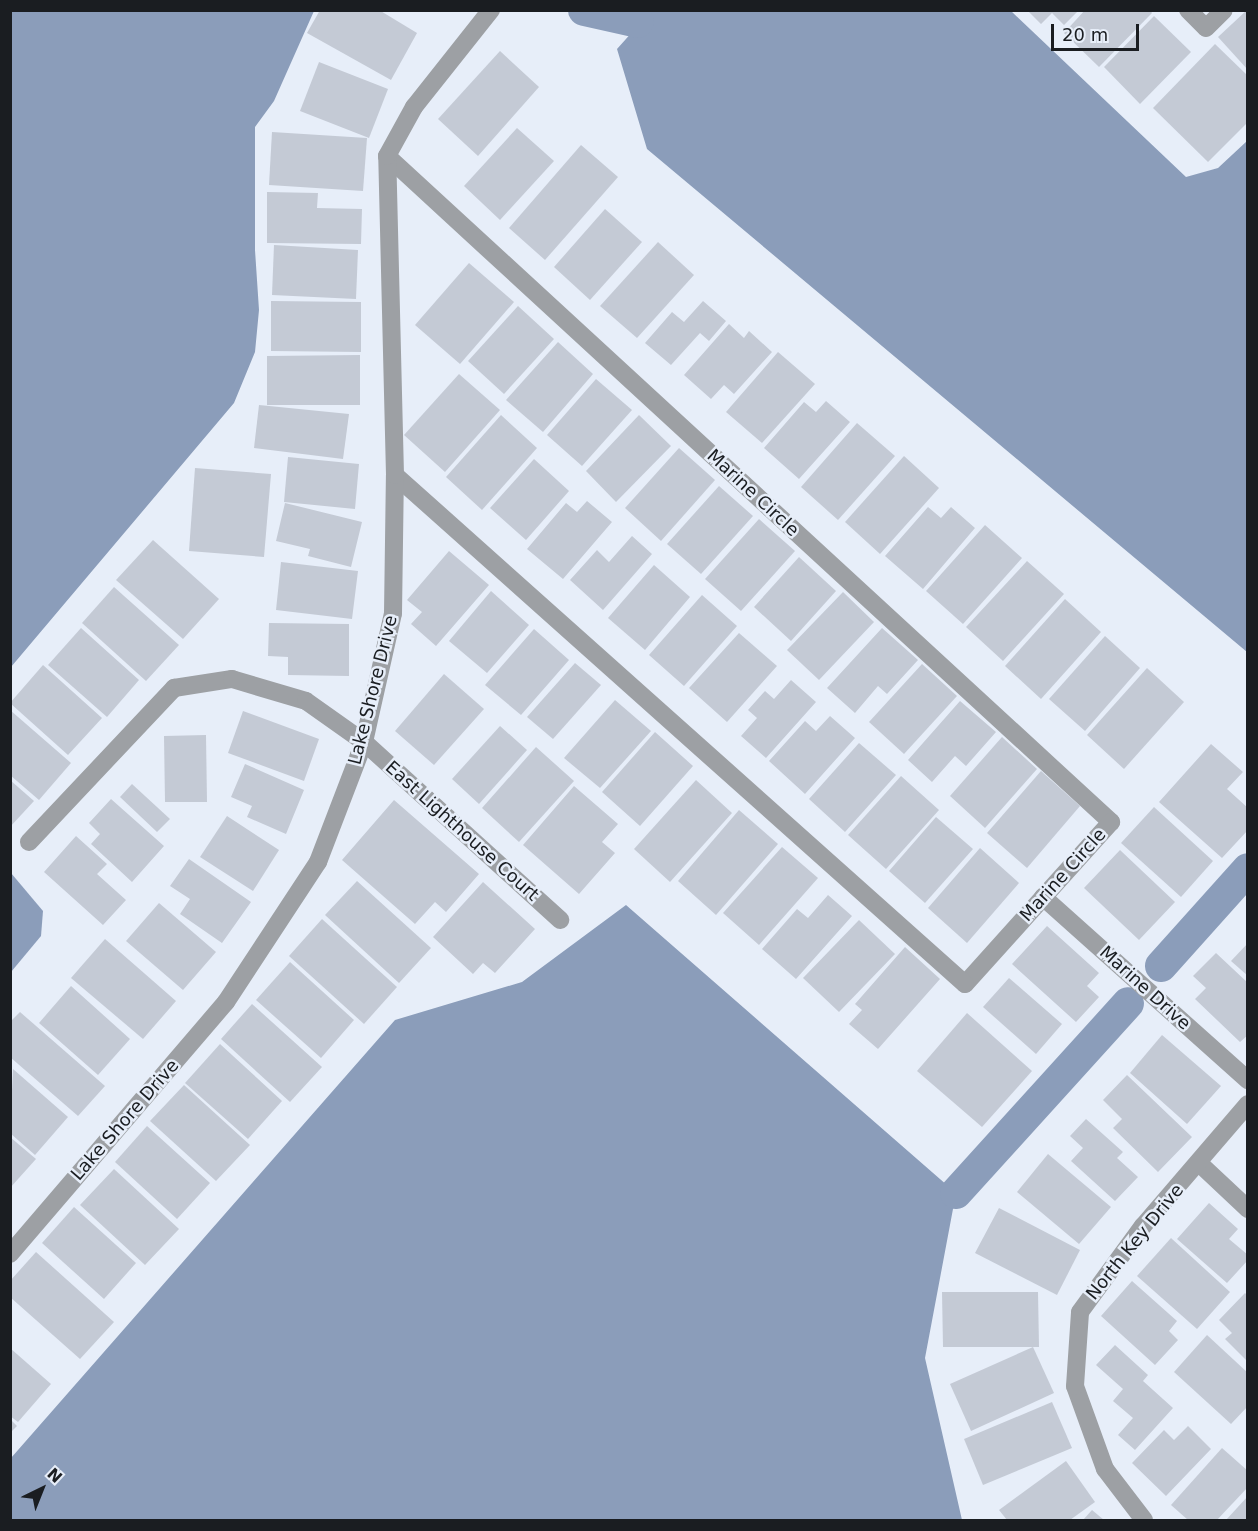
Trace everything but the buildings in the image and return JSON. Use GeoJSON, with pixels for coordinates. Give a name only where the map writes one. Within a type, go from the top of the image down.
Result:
{"type":"FeatureCollection","features":[{"type":"Feature","properties":{"kind":"street"},"geometry":{"type":"LineString","coordinates":[[387,156],[414,107],[491,10]]}},
{"type":"Feature","properties":{"kind":"street"},"geometry":{"type":"LineString","coordinates":[[1188,10],[1206,28],[1224,10]]}},
{"type":"Feature","properties":{"kind":"street","name":"Lake Shore Drive"},"geometry":{"type":"LineString","coordinates":[[10,1254],[226,1002],[318,862],[364,742],[393,613],[394,475],[387,156]]}},
{"type":"Feature","properties":{"kind":"street","name":"Marine Circle"},"geometry":{"type":"LineString","coordinates":[[387,156],[1111,822],[964,984],[394,475]]}},
{"type":"Feature","properties":{"kind":"street","name":"East Lighthouse Court"},"geometry":{"type":"LineString","coordinates":[[29,842],[174,688],[232,680],[306,701],[364,742],[560,920]]}},
{"type":"Feature","properties":{"kind":"street","name":"Marine Drive"},"geometry":{"type":"LineString","coordinates":[[1043,897],[1248,1080]]}},
{"type":"Feature","properties":{"kind":"street"},"geometry":{"type":"LineString","coordinates":[[1248,1104],[1200,1164],[1248,1209]]}},
{"type":"Feature","properties":{"kind":"street","name":"North Key Drive"},"geometry":{"type":"LineString","coordinates":[[1144,1521],[1105,1469],[1075,1386],[1080,1312],[1143,1226],[1200,1164]]}},
{"type":"Feature","properties":{"kind":"water"},"geometry":{"type":"Polygon","coordinates":[[[11,10],[314,11],[274,101],[255,127],[255,250],[259,310],[255,352],[234,403],[11,667],[11,10]]]}},
{"type":"Feature","properties":{"kind":"water"},"geometry":{"type":"Polygon","coordinates":[[[651,11],[1011,11],[1186,177],[1218,168],[1247,141],[1247,652],[647,149],[617,49],[651,11]]]}},
{"type":"Feature","properties":{"kind":"water"},"geometry":{"type":"Polygon","coordinates":[[[11,873],[43,911],[41,936],[11,972],[11,873]]]}},
{"type":"Feature","properties":{"kind":"water"},"geometry":{"type":"Polygon","coordinates":[[[626,905],[956,1193],[925,1358],[962,1520],[11,1520],[11,1458],[395,1020],[522,982],[626,905]]]}},
{"type":"Feature","properties":{"kind":"waterway"},"geometry":{"type":"LineString","coordinates":[[584,10],[638,22]]}},
{"type":"Feature","properties":{"kind":"waterway"},"geometry":{"type":"LineString","coordinates":[[1161,966],[1248,869]]}},
{"type":"Feature","properties":{"kind":"waterway"},"geometry":{"type":"LineString","coordinates":[[956,1193],[1128,1003]]}}]}
